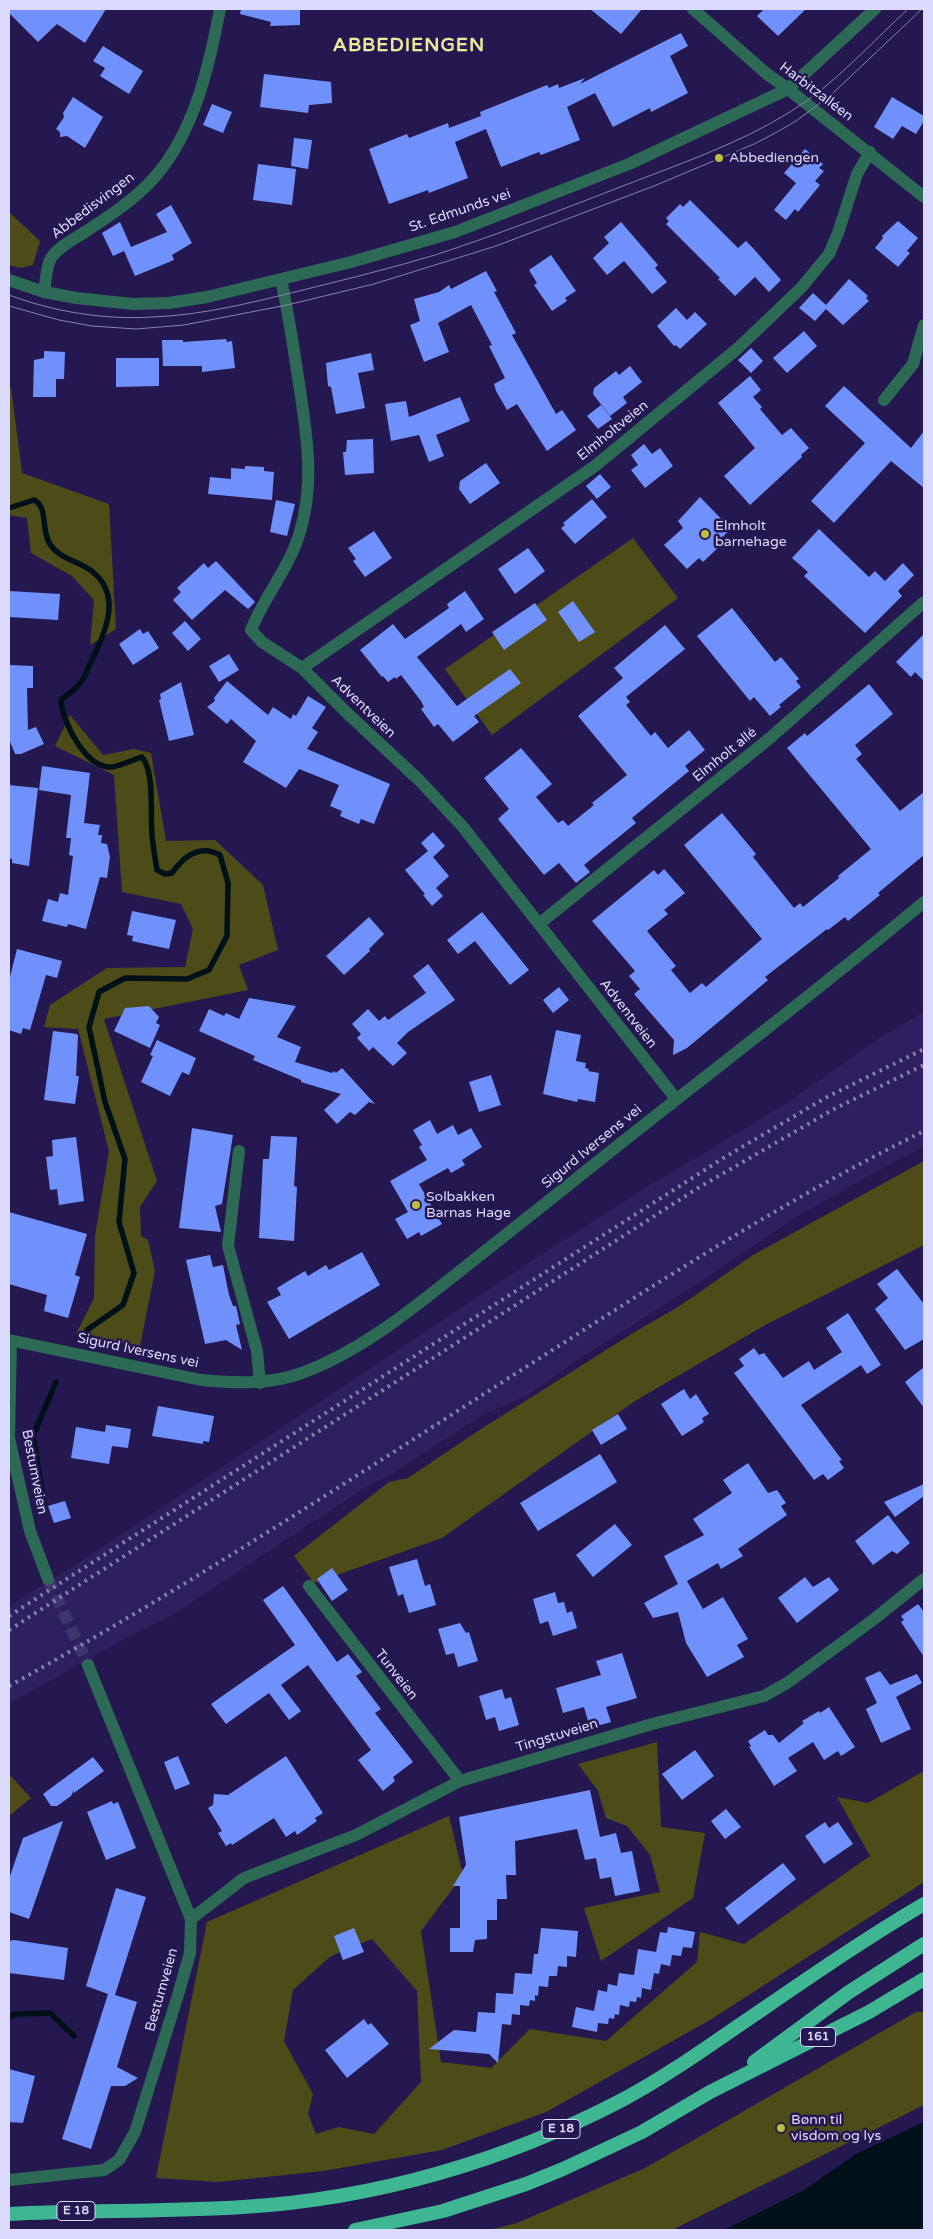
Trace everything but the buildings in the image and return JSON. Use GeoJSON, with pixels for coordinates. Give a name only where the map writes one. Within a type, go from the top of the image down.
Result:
{"type":"FeatureCollection","features":[{"type":"Feature","properties":{"kind":"highway","name":"E 18"},"geometry":{"type":"LineString","coordinates":[[9,2214],[206,2209],[276,2204],[355,2193],[472,2163],[544,2136],[624,2099],[686,2061],[829,1963],[924,1904]]}},
{"type":"Feature","properties":{"kind":"highway"},"geometry":{"type":"LineString","coordinates":[[355,2230],[443,2211],[526,2184],[610,2148],[710,2092],[776,2047],[849,1992],[924,1944]]}},
{"type":"Feature","properties":{"kind":"highway","name":"161"},"geometry":{"type":"LineString","coordinates":[[710,2092],[869,2012],[924,1979]]}},
{"type":"Feature","properties":{"kind":"street","name":"Abbedisvingen"},"geometry":{"type":"LineString","coordinates":[[44,292],[51,258],[128,202],[153,179],[166,162],[196,102],[207,70],[220,9]]}},
{"type":"Feature","properties":{"kind":"street","name":"Harbitzalléen"},"geometry":{"type":"LineString","coordinates":[[693,9],[767,74],[870,152],[924,196]]}},
{"type":"Feature","properties":{"kind":"street","name":"St. Edmunds vei"},"geometry":{"type":"LineString","coordinates":[[9,280],[44,292],[124,304],[160,303],[207,297],[282,279],[351,262],[455,232],[629,164],[788,89],[875,9]]}},
{"type":"Feature","properties":{"kind":"street","name":"Elmholtveien"},"geometry":{"type":"LineString","coordinates":[[302,668],[595,466],[737,349],[801,288],[829,254],[838,233],[857,174],[870,152]]}},
{"type":"Feature","properties":{"kind":"street","name":"Adventveien"},"geometry":{"type":"LineString","coordinates":[[282,279],[307,432],[309,483],[305,512],[289,561],[251,630],[262,642],[302,668],[419,780],[463,827],[676,1099]]}},
{"type":"Feature","properties":{"kind":"street"},"geometry":{"type":"LineString","coordinates":[[884,400],[913,364],[924,325]]}},
{"type":"Feature","properties":{"kind":"street","name":"Elmholt allé"},"geometry":{"type":"LineString","coordinates":[[539,924],[770,738],[924,602]]}},
{"type":"Feature","properties":{"kind":"street","name":"Sigurd Iversens vei"},"geometry":{"type":"LineString","coordinates":[[10,1341],[201,1380],[260,1383],[301,1374],[320,1365],[353,1349],[404,1316],[676,1099],[842,971],[924,902]]}},
{"type":"Feature","properties":{"kind":"street"},"geometry":{"type":"LineString","coordinates":[[239,1151],[228,1246],[257,1352],[260,1383]]}},
{"type":"Feature","properties":{"kind":"street","name":"Bestumveien"},"geometry":{"type":"LineString","coordinates":[[10,1341],[9,1438],[30,1530],[48,1579]]}},
{"type":"Feature","properties":{"kind":"street","name":"Tingstuveien"},"geometry":{"type":"LineString","coordinates":[[191,1919],[244,1878],[356,1835],[460,1781],[643,1726],[764,1696],[810,1666],[924,1579]]}},
{"type":"Feature","properties":{"kind":"street","name":"Tunveien"},"geometry":{"type":"LineString","coordinates":[[309,1586],[460,1781]]}},
{"type":"Feature","properties":{"kind":"street","name":"Bestumveien"},"geometry":{"type":"LineString","coordinates":[[9,2180],[104,2170],[119,2160],[135,2132],[190,1953],[191,1919],[88,1666]]}},
{"type":"Feature","properties":{"kind":"shaded area"},"geometry":{"type":"Polygon","coordinates":[[[9,212],[40,241],[33,265],[21,268],[9,265],[9,212]]]}},
{"type":"Feature","properties":{"kind":"shaded area"},"geometry":{"type":"Polygon","coordinates":[[[11,387],[22,473],[109,504],[116,629],[90,645],[94,600],[72,576],[31,553],[27,518],[9,515],[9,388],[11,387]]]}},
{"type":"Feature","properties":{"kind":"shaded area"},"geometry":{"type":"Polygon","coordinates":[[[633,538],[678,598],[492,735],[445,669],[633,538]]]}},
{"type":"Feature","properties":{"kind":"shaded area"},"geometry":{"type":"Polygon","coordinates":[[[70,715],[103,755],[134,749],[151,753],[166,841],[215,840],[263,885],[278,950],[239,965],[248,990],[104,1019],[157,1181],[140,1207],[141,1236],[148,1240],[155,1271],[140,1346],[76,1334],[94,1298],[95,1236],[109,1151],[78,1029],[44,1027],[50,1005],[107,968],[185,967],[193,929],[181,904],[122,892],[114,775],[55,746],[70,715]]]}},
{"type":"Feature","properties":{"kind":"shaded area"},"geometry":{"type":"Polygon","coordinates":[[[924,1012],[924,1147],[796,1217],[697,1284],[574,1362],[527,1396],[485,1413],[387,1477],[364,1488],[174,1614],[129,1636],[9,1704],[9,1606],[80,1562],[518,1270],[642,1190],[784,1105],[881,1037],[924,1012]]]}},
{"type":"Feature","properties":{"kind":"shaded area"},"geometry":{"type":"Polygon","coordinates":[[[924,1161],[924,1245],[767,1324],[635,1401],[442,1538],[314,1583],[294,1556],[389,1482],[408,1478],[478,1431],[633,1333],[678,1307],[753,1255],[924,1161]]]}},
{"type":"Feature","properties":{"kind":"shaded area"},"geometry":{"type":"Polygon","coordinates":[[[657,1742],[661,1827],[705,1833],[693,1898],[601,1961],[584,1908],[660,1892],[650,1855],[627,1826],[606,1818],[598,1791],[578,1764],[657,1742]]]}},
{"type":"Feature","properties":{"kind":"shaded area"},"geometry":{"type":"Polygon","coordinates":[[[924,1771],[924,1882],[710,2020],[546,2112],[442,2150],[323,2171],[218,2182],[156,2178],[207,1922],[449,1816],[463,1875],[421,1931],[441,2062],[491,2068],[530,2029],[606,2041],[697,1962],[700,1932],[744,1944],[870,1856],[837,1797],[868,1803],[924,1771]],[[372,1939],[331,1956],[293,1990],[284,2041],[313,2094],[308,2114],[316,2134],[339,2127],[374,2134],[421,2082],[417,1991],[372,1939]]]}},
{"type":"Feature","properties":{"kind":"shaded area"},"geometry":{"type":"Polygon","coordinates":[[[9,1774],[31,1798],[9,1816],[9,1774]]]}},
{"type":"Feature","properties":{"kind":"shaded area"},"geometry":{"type":"Polygon","coordinates":[[[916,2012],[924,2012],[924,2105],[672,2230],[490,2230],[517,2223],[645,2168],[916,2012]]]}},
{"type":"Feature","properties":{"kind":"shaded area"},"geometry":{"type":"Polygon","coordinates":[[[924,2122],[924,2230],[724,2230],[804,2190],[856,2154],[924,2122]]]}},
{"type":"Feature","properties":{"kind":"waterway"},"geometry":{"type":"LineString","coordinates":[[9,508],[34,500],[39,503],[43,514],[46,535],[52,547],[61,555],[94,573],[102,582],[107,592],[108,614],[98,648],[79,685],[61,700],[66,720],[77,743],[93,760],[102,766],[112,767],[142,757],[149,773],[152,835],[157,870],[165,874],[172,873],[187,857],[199,851],[213,852],[220,855],[228,883],[227,936],[209,970],[187,979],[125,978],[99,992],[89,1027],[105,1102],[125,1159],[119,1222],[134,1273],[123,1305],[87,1330]]}},
{"type":"Feature","properties":{"kind":"waterway"},"geometry":{"type":"LineString","coordinates":[[44,1504],[33,1436],[56,1382]]}},
{"type":"Feature","properties":{"kind":"waterway"},"geometry":{"type":"LineString","coordinates":[[9,2017],[16,2014],[50,2013],[74,2036]]}},
{"type":"Feature","properties":{"kind":"tunnel"},"geometry":{"type":"LineString","coordinates":[[48,1579],[88,1665]]}},
{"type":"Feature","properties":{"kind":"tram line"},"geometry":{"type":"LineString","coordinates":[[9,295],[44,306],[80,314],[135,318],[172,316],[210,311],[266,299],[435,255],[526,223],[749,135],[790,112],[822,89],[908,9]]}},
{"type":"Feature","properties":{"kind":"tram line"},"geometry":{"type":"LineString","coordinates":[[9,306],[59,320],[92,326],[136,329],[184,325],[287,305],[374,284],[496,246],[654,186],[754,144],[777,132],[796,121],[832,94],[922,9]]}},
{"type":"Feature","properties":{"kind":"railway"},"geometry":{"type":"LineString","coordinates":[[9,1616],[725,1157],[827,1097],[924,1049]]}},
{"type":"Feature","properties":{"kind":"railway"},"geometry":{"type":"LineString","coordinates":[[9,1630],[698,1188],[834,1109],[924,1065]]}},
{"type":"Feature","properties":{"kind":"railway"},"geometry":{"type":"LineString","coordinates":[[9,1686],[77,1648],[211,1567],[729,1239],[825,1183],[924,1131]]}},
{"type":"Feature","properties":{"kind":"place","name":"Abbediengen"},"geometry":{"type":"Point","coordinates":[719,158]}},
{"type":"Feature","properties":{"kind":"place","name":"Elmholt barnehage"},"geometry":{"type":"Point","coordinates":[705,534]}},
{"type":"Feature","properties":{"kind":"place","name":"Solbakken Barnas Hage"},"geometry":{"type":"Point","coordinates":[416,1205]}},
{"type":"Feature","properties":{"kind":"place","name":"Bønn til visdom og lys"},"geometry":{"type":"Point","coordinates":[781,2128]}},
{"type":"Feature","properties":{"kind":"district","name":"ABBEDIENGEN"},"geometry":{"type":"Point","coordinates":[409,46]}}]}
